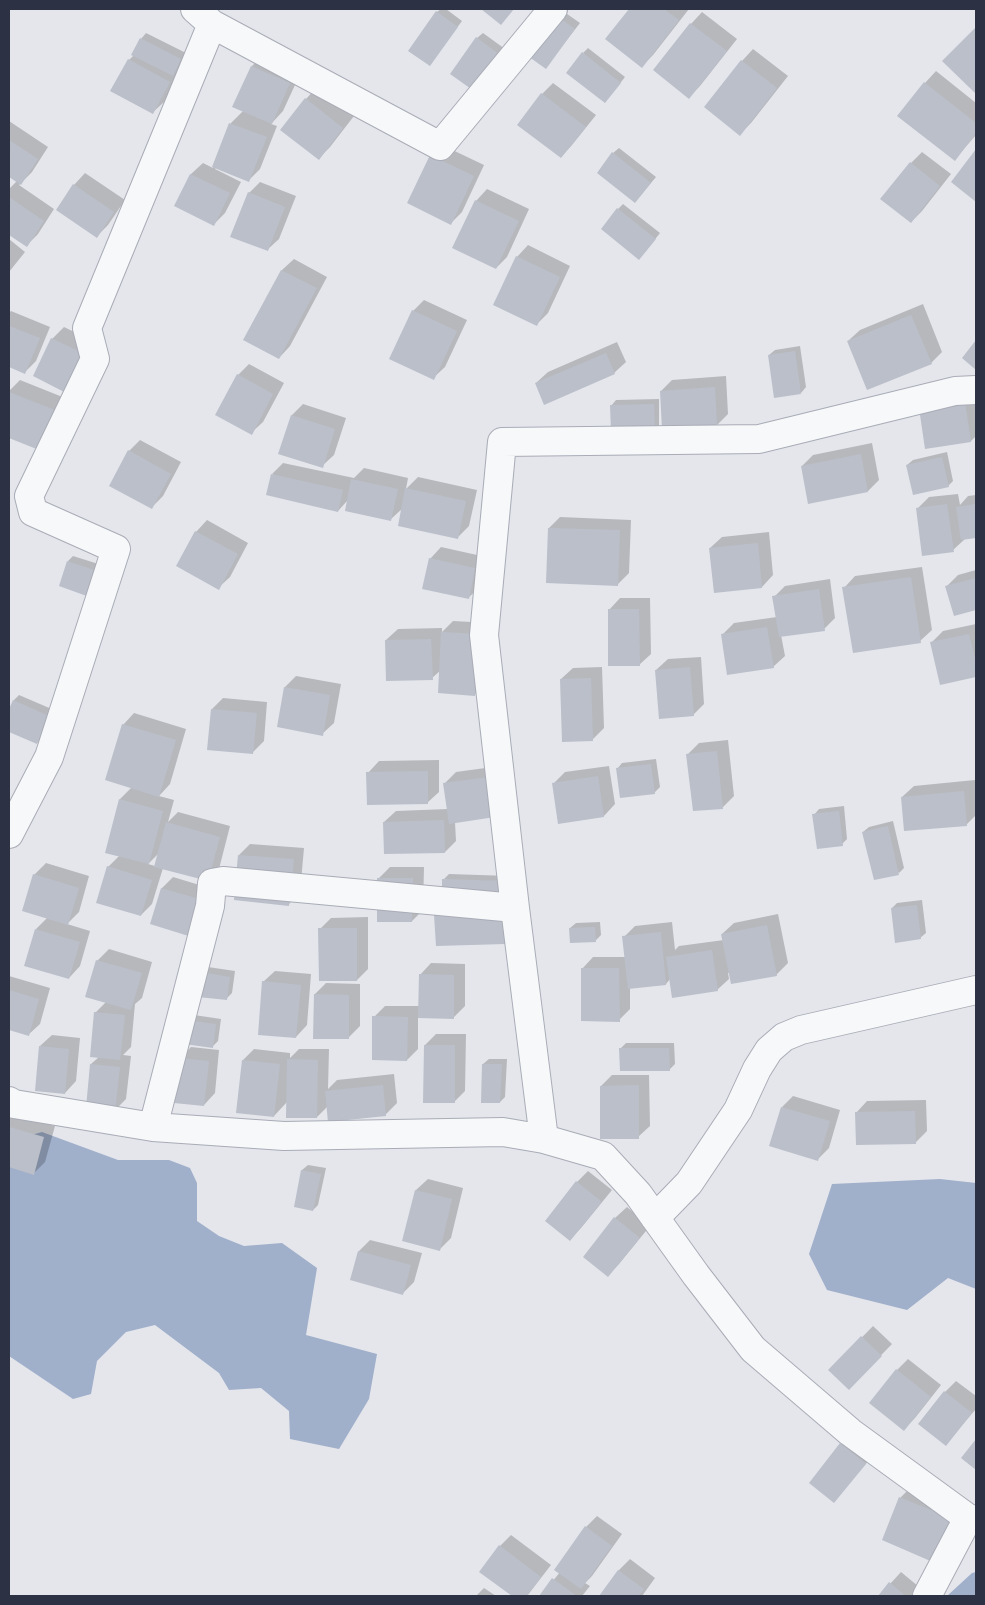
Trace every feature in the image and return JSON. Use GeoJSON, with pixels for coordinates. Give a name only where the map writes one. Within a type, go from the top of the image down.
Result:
{"type":"FeatureCollection","features":[{"type":"Feature","properties":{"kind":"street"},"geometry":{"type":"LineString","coordinates":[[9,834],[49,757],[116,548],[33,512],[29,496],[95,359],[87,328],[204,16],[440,146],[553,9]]}},
{"type":"Feature","properties":{"kind":"street"},"geometry":{"type":"LineString","coordinates":[[544,1139],[484,635],[502,442],[759,439],[955,391],[976,390]]}},
{"type":"Feature","properties":{"kind":"street"},"geometry":{"type":"LineString","coordinates":[[153,1128],[210,906],[212,883],[222,881],[515,908]]}},
{"type":"Feature","properties":{"kind":"street"},"geometry":{"type":"LineString","coordinates":[[655,1218],[689,1184],[738,1110],[757,1069],[769,1050],[784,1037],[801,1030],[976,990]]}},
{"type":"Feature","properties":{"kind":"street"},"geometry":{"type":"LineString","coordinates":[[9,1101],[14,1104],[153,1128],[284,1136],[504,1132],[544,1139],[602,1156],[638,1194],[753,1349],[850,1432],[972,1519],[927,1596]]}},
{"type":"Feature","properties":{"kind":"water"},"geometry":{"type":"Polygon","coordinates":[[[42,1132],[118,1160],[169,1160],[190,1168],[197,1183],[197,1221],[219,1236],[244,1246],[282,1243],[317,1268],[306,1335],[377,1354],[369,1399],[339,1449],[290,1439],[289,1411],[261,1388],[229,1390],[219,1373],[155,1325],[126,1332],[97,1361],[91,1394],[73,1399],[9,1356],[9,1152],[17,1139],[42,1132]]]}},
{"type":"Feature","properties":{"kind":"water"},"geometry":{"type":"Polygon","coordinates":[[[940,1179],[976,1183],[976,1289],[948,1278],[907,1310],[827,1290],[809,1254],[832,1184],[940,1179]]]}},
{"type":"Feature","properties":{"kind":"water"},"geometry":{"type":"Polygon","coordinates":[[[976,1572],[976,1596],[947,1596],[972,1573],[976,1572]]]}},
{"type":"Feature","properties":{"kind":"building"},"geometry":{"type":"Polygon","coordinates":[[[481,9],[514,9],[501,25],[481,9]]]}},
{"type":"Feature","properties":{"kind":"building"},"geometry":{"type":"Polygon","coordinates":[[[629,9],[664,9],[679,20],[642,68],[605,39],[629,9]]]}},
{"type":"Feature","properties":{"kind":"building"},"geometry":{"type":"Polygon","coordinates":[[[436,11],[458,27],[430,66],[408,51],[436,11]]]}},
{"type":"Feature","properties":{"kind":"building"},"geometry":{"type":"Polygon","coordinates":[[[554,14],[575,29],[546,69],[525,54],[554,14]]]}},
{"type":"Feature","properties":{"kind":"building"},"geometry":{"type":"Polygon","coordinates":[[[690,23],[727,51],[689,99],[653,70],[690,23]]]}},
{"type":"Feature","properties":{"kind":"building"},"geometry":{"type":"Polygon","coordinates":[[[976,27],[976,92],[975,93],[942,61],[976,27]]]}},
{"type":"Feature","properties":{"kind":"building"},"geometry":{"type":"Polygon","coordinates":[[[476,37],[500,55],[474,91],[450,74],[476,37]]]}},
{"type":"Feature","properties":{"kind":"building"},"geometry":{"type":"Polygon","coordinates":[[[140,38],[181,59],[173,76],[131,55],[140,38]]]}},
{"type":"Feature","properties":{"kind":"building"},"geometry":{"type":"Polygon","coordinates":[[[582,52],[621,83],[605,103],[566,73],[582,52]]]}},
{"type":"Feature","properties":{"kind":"building"},"geometry":{"type":"Polygon","coordinates":[[[128,59],[170,82],[153,114],[110,91],[128,59]]]}},
{"type":"Feature","properties":{"kind":"building"},"geometry":{"type":"Polygon","coordinates":[[[741,60],[777,88],[740,136],[704,107],[741,60]]]}},
{"type":"Feature","properties":{"kind":"building"},"geometry":{"type":"Polygon","coordinates":[[[251,66],[290,83],[272,124],[232,107],[251,66]]]}},
{"type":"Feature","properties":{"kind":"building"},"geometry":{"type":"Polygon","coordinates":[[[924,82],[976,123],[976,133],[955,161],[897,116],[924,82]]]}},
{"type":"Feature","properties":{"kind":"building"},"geometry":{"type":"Polygon","coordinates":[[[541,93],[586,127],[561,158],[517,125],[541,93]]]}},
{"type":"Feature","properties":{"kind":"building"},"geometry":{"type":"Polygon","coordinates":[[[305,98],[343,128],[319,160],[280,130],[305,98]]]}},
{"type":"Feature","properties":{"kind":"building"},"geometry":{"type":"Polygon","coordinates":[[[229,123],[267,137],[249,182],[212,167],[229,123]]]}},
{"type":"Feature","properties":{"kind":"building"},"geometry":{"type":"Polygon","coordinates":[[[9,140],[38,159],[21,185],[9,177],[9,140]]]}},
{"type":"Feature","properties":{"kind":"building"},"geometry":{"type":"Polygon","coordinates":[[[976,149],[976,202],[951,182],[976,149]]]}},
{"type":"Feature","properties":{"kind":"building"},"geometry":{"type":"Polygon","coordinates":[[[612,152],[651,183],[635,203],[597,173],[612,152]]]}},
{"type":"Feature","properties":{"kind":"building"},"geometry":{"type":"Polygon","coordinates":[[[430,155],[474,176],[451,225],[407,203],[430,155]]]}},
{"type":"Feature","properties":{"kind":"building"},"geometry":{"type":"Polygon","coordinates":[[[910,162],[940,186],[911,223],[880,199],[910,162]]]}},
{"type":"Feature","properties":{"kind":"building"},"geometry":{"type":"Polygon","coordinates":[[[190,174],[230,193],[214,226],[174,206],[190,174]]]}},
{"type":"Feature","properties":{"kind":"building"},"geometry":{"type":"Polygon","coordinates":[[[73,184],[114,212],[97,238],[56,210],[73,184]]]}},
{"type":"Feature","properties":{"kind":"building"},"geometry":{"type":"Polygon","coordinates":[[[248,192],[285,207],[268,251],[230,237],[248,192]]]}},
{"type":"Feature","properties":{"kind":"building"},"geometry":{"type":"Polygon","coordinates":[[[9,197],[44,221],[27,247],[9,235],[9,197]]]}},
{"type":"Feature","properties":{"kind":"building"},"geometry":{"type":"Polygon","coordinates":[[[475,200],[519,221],[496,269],[452,248],[475,200]]]}},
{"type":"Feature","properties":{"kind":"building"},"geometry":{"type":"Polygon","coordinates":[[[617,208],[656,239],[639,260],[601,229],[617,208]]]}},
{"type":"Feature","properties":{"kind":"building"},"geometry":{"type":"Polygon","coordinates":[[[516,256],[560,277],[537,326],[493,305],[516,256]]]}},
{"type":"Feature","properties":{"kind":"building"},"geometry":{"type":"Polygon","coordinates":[[[281,270],[317,288],[279,359],[243,340],[281,270]]]}},
{"type":"Feature","properties":{"kind":"building"},"geometry":{"type":"Polygon","coordinates":[[[412,310],[457,331],[434,380],[389,359],[412,310]]]}},
{"type":"Feature","properties":{"kind":"building"},"geometry":{"type":"Polygon","coordinates":[[[911,315],[932,364],[867,390],[847,341],[911,315]]]}},
{"type":"Feature","properties":{"kind":"building"},"geometry":{"type":"Polygon","coordinates":[[[9,326],[40,338],[25,374],[9,367],[9,326]]]}},
{"type":"Feature","properties":{"kind":"building"},"geometry":{"type":"Polygon","coordinates":[[[51,338],[89,356],[70,395],[33,376],[51,338]]]}},
{"type":"Feature","properties":{"kind":"building"},"geometry":{"type":"Polygon","coordinates":[[[976,340],[976,370],[962,358],[976,340]]]}},
{"type":"Feature","properties":{"kind":"building"},"geometry":{"type":"Polygon","coordinates":[[[795,351],[801,394],[774,398],[768,355],[795,351]]]}},
{"type":"Feature","properties":{"kind":"building"},"geometry":{"type":"Polygon","coordinates":[[[606,353],[615,374],[544,405],[535,383],[606,353]]]}},
{"type":"Feature","properties":{"kind":"building"},"geometry":{"type":"Polygon","coordinates":[[[237,374],[273,394],[252,435],[215,415],[237,374]]]}},
{"type":"Feature","properties":{"kind":"building"},"geometry":{"type":"Polygon","coordinates":[[[715,387],[717,426],[662,429],[660,391],[715,387]]]}},
{"type":"Feature","properties":{"kind":"building"},"geometry":{"type":"Polygon","coordinates":[[[9,392],[60,412],[44,452],[9,438],[9,392]]]}},
{"type":"Feature","properties":{"kind":"building"},"geometry":{"type":"Polygon","coordinates":[[[965,402],[971,442],[925,449],[919,408],[965,402]]]}},
{"type":"Feature","properties":{"kind":"building"},"geometry":{"type":"Polygon","coordinates":[[[654,404],[655,431],[611,432],[610,405],[654,404]]]}},
{"type":"Feature","properties":{"kind":"building"},"geometry":{"type":"Polygon","coordinates":[[[291,415],[335,429],[323,468],[278,454],[291,415]]]}},
{"type":"Feature","properties":{"kind":"building"},"geometry":{"type":"Polygon","coordinates":[[[128,450],[171,474],[152,509],[109,486],[128,450]]]}},
{"type":"Feature","properties":{"kind":"building"},"geometry":{"type":"Polygon","coordinates":[[[861,454],[868,492],[808,504],[801,466],[861,454]]]}},
{"type":"Feature","properties":{"kind":"building"},"geometry":{"type":"Polygon","coordinates":[[[942,457],[949,487],[913,495],[906,465],[942,457]]]}},
{"type":"Feature","properties":{"kind":"building"},"geometry":{"type":"Polygon","coordinates":[[[271,474],[343,490],[338,512],[266,495],[271,474]]]}},
{"type":"Feature","properties":{"kind":"building"},"geometry":{"type":"Polygon","coordinates":[[[351,479],[398,489],[391,521],[345,511],[351,479]]]}},
{"type":"Feature","properties":{"kind":"building"},"geometry":{"type":"Polygon","coordinates":[[[405,488],[466,501],[458,539],[398,526],[405,488]]]}},
{"type":"Feature","properties":{"kind":"building"},"geometry":{"type":"Polygon","coordinates":[[[947,504],[954,552],[922,556],[916,508],[947,504]]]}},
{"type":"Feature","properties":{"kind":"building"},"geometry":{"type":"Polygon","coordinates":[[[976,504],[976,538],[961,540],[956,507],[976,504]]]}},
{"type":"Feature","properties":{"kind":"building"},"geometry":{"type":"Polygon","coordinates":[[[548,528],[620,530],[618,586],[546,583],[548,528]]]}},
{"type":"Feature","properties":{"kind":"building"},"geometry":{"type":"Polygon","coordinates":[[[195,531],[238,554],[219,590],[176,566],[195,531]]]}},
{"type":"Feature","properties":{"kind":"building"},"geometry":{"type":"Polygon","coordinates":[[[758,543],[762,588],[714,593],[709,548],[758,543]]]}},
{"type":"Feature","properties":{"kind":"building"},"geometry":{"type":"Polygon","coordinates":[[[429,558],[475,568],[469,599],[422,589],[429,558]]]}},
{"type":"Feature","properties":{"kind":"building"},"geometry":{"type":"Polygon","coordinates":[[[67,561],[103,573],[95,599],[59,586],[67,561]]]}},
{"type":"Feature","properties":{"kind":"building"},"geometry":{"type":"Polygon","coordinates":[[[911,577],[921,643],[853,653],[842,587],[911,577]]]}},
{"type":"Feature","properties":{"kind":"building"},"geometry":{"type":"Polygon","coordinates":[[[976,578],[976,610],[954,616],[945,586],[976,578]]]}},
{"type":"Feature","properties":{"kind":"building"},"geometry":{"type":"Polygon","coordinates":[[[819,589],[825,631],[779,637],[772,596],[819,589]]]}},
{"type":"Feature","properties":{"kind":"building"},"geometry":{"type":"Polygon","coordinates":[[[608,609],[639,609],[640,666],[608,666],[608,609]]]}},
{"type":"Feature","properties":{"kind":"building"},"geometry":{"type":"Polygon","coordinates":[[[767,627],[774,668],[727,675],[721,634],[767,627]]]}},
{"type":"Feature","properties":{"kind":"building"},"geometry":{"type":"Polygon","coordinates":[[[441,632],[480,634],[475,696],[438,693],[441,632]]]}},
{"type":"Feature","properties":{"kind":"building"},"geometry":{"type":"Polygon","coordinates":[[[969,634],[976,663],[976,677],[940,685],[930,642],[969,634]]]}},
{"type":"Feature","properties":{"kind":"building"},"geometry":{"type":"Polygon","coordinates":[[[431,639],[433,680],[386,681],[385,640],[431,639]]]}},
{"type":"Feature","properties":{"kind":"building"},"geometry":{"type":"Polygon","coordinates":[[[690,667],[694,716],[659,719],[655,670],[690,667]]]}},
{"type":"Feature","properties":{"kind":"building"},"geometry":{"type":"Polygon","coordinates":[[[591,678],[593,741],[562,742],[560,679],[591,678]]]}},
{"type":"Feature","properties":{"kind":"building"},"geometry":{"type":"Polygon","coordinates":[[[284,687],[330,695],[323,736],[277,727],[284,687]]]}},
{"type":"Feature","properties":{"kind":"building"},"geometry":{"type":"Polygon","coordinates":[[[13,700],[49,716],[37,744],[9,732],[9,709],[13,700]]]}},
{"type":"Feature","properties":{"kind":"building"},"geometry":{"type":"Polygon","coordinates":[[[211,709],[257,713],[253,754],[207,750],[211,709]]]}},
{"type":"Feature","properties":{"kind":"building"},"geometry":{"type":"Polygon","coordinates":[[[122,724],[176,740],[159,797],[105,780],[122,724]]]}},
{"type":"Feature","properties":{"kind":"building"},"geometry":{"type":"Polygon","coordinates":[[[717,751],[723,809],[693,811],[686,754],[717,751]]]}},
{"type":"Feature","properties":{"kind":"building"},"geometry":{"type":"Polygon","coordinates":[[[651,764],[655,794],[620,798],[616,768],[651,764]]]}},
{"type":"Feature","properties":{"kind":"building"},"geometry":{"type":"Polygon","coordinates":[[[428,771],[428,804],[367,805],[366,772],[428,771]]]}},
{"type":"Feature","properties":{"kind":"building"},"geometry":{"type":"Polygon","coordinates":[[[598,776],[604,817],[558,824],[552,783],[598,776]]]}},
{"type":"Feature","properties":{"kind":"building"},"geometry":{"type":"Polygon","coordinates":[[[489,777],[495,817],[449,824],[443,783],[489,777]]]}},
{"type":"Feature","properties":{"kind":"building"},"geometry":{"type":"Polygon","coordinates":[[[964,791],[967,826],[904,831],[901,797],[964,791]]]}},
{"type":"Feature","properties":{"kind":"building"},"geometry":{"type":"Polygon","coordinates":[[[119,799],[163,811],[149,864],[105,853],[119,799]]]}},
{"type":"Feature","properties":{"kind":"building"},"geometry":{"type":"Polygon","coordinates":[[[839,811],[843,846],[817,849],[812,814],[839,811]]]}},
{"type":"Feature","properties":{"kind":"building"},"geometry":{"type":"Polygon","coordinates":[[[444,820],[445,853],[384,854],[383,822],[444,820]]]}},
{"type":"Feature","properties":{"kind":"building"},"geometry":{"type":"Polygon","coordinates":[[[166,822],[220,837],[208,881],[154,867],[166,822]]]}},
{"type":"Feature","properties":{"kind":"building"},"geometry":{"type":"Polygon","coordinates":[[[888,826],[899,875],[874,880],[862,832],[888,826]]]}},
{"type":"Feature","properties":{"kind":"building"},"geometry":{"type":"Polygon","coordinates":[[[238,855],[294,859],[289,906],[234,900],[238,855]]]}},
{"type":"Feature","properties":{"kind":"building"},"geometry":{"type":"Polygon","coordinates":[[[107,866],[152,880],[141,916],[96,903],[107,866]]]}},
{"type":"Feature","properties":{"kind":"building"},"geometry":{"type":"Polygon","coordinates":[[[33,874],[79,888],[68,925],[22,911],[33,874]]]}},
{"type":"Feature","properties":{"kind":"building"},"geometry":{"type":"Polygon","coordinates":[[[377,878],[413,878],[412,922],[377,922],[377,878]]]}},
{"type":"Feature","properties":{"kind":"building"},"geometry":{"type":"Polygon","coordinates":[[[442,879],[505,881],[505,898],[442,896],[442,879]]]}},
{"type":"Feature","properties":{"kind":"building"},"geometry":{"type":"Polygon","coordinates":[[[161,888],[206,901],[195,938],[150,924],[161,888]]]}},
{"type":"Feature","properties":{"kind":"building"},"geometry":{"type":"Polygon","coordinates":[[[917,905],[921,939],[895,943],[891,908],[917,905]]]}},
{"type":"Feature","properties":{"kind":"building"},"geometry":{"type":"Polygon","coordinates":[[[503,912],[505,944],[436,946],[434,915],[503,912]]]}},
{"type":"Feature","properties":{"kind":"building"},"geometry":{"type":"Polygon","coordinates":[[[767,925],[777,976],[731,984],[721,934],[767,925]]]}},
{"type":"Feature","properties":{"kind":"building"},"geometry":{"type":"Polygon","coordinates":[[[595,927],[596,942],[570,943],[569,928],[595,927]]]}},
{"type":"Feature","properties":{"kind":"building"},"geometry":{"type":"Polygon","coordinates":[[[318,928],[357,928],[357,981],[319,981],[318,928]]]}},
{"type":"Feature","properties":{"kind":"building"},"geometry":{"type":"Polygon","coordinates":[[[35,929],[80,942],[69,979],[24,966],[35,929]]]}},
{"type":"Feature","properties":{"kind":"building"},"geometry":{"type":"Polygon","coordinates":[[[661,932],[666,985],[628,989],[622,936],[661,932]]]}},
{"type":"Feature","properties":{"kind":"building"},"geometry":{"type":"Polygon","coordinates":[[[712,950],[718,991],[672,998],[666,957],[712,950]]]}},
{"type":"Feature","properties":{"kind":"building"},"geometry":{"type":"Polygon","coordinates":[[[96,960],[142,973],[131,1010],[85,997],[96,960]]]}},
{"type":"Feature","properties":{"kind":"building"},"geometry":{"type":"Polygon","coordinates":[[[581,968],[619,968],[620,1022],[581,1021],[581,968]]]}},
{"type":"Feature","properties":{"kind":"building"},"geometry":{"type":"Polygon","coordinates":[[[201,972],[230,977],[227,1000],[198,997],[201,972]]]}},
{"type":"Feature","properties":{"kind":"building"},"geometry":{"type":"Polygon","coordinates":[[[419,974],[454,975],[454,1019],[418,1018],[419,974]]]}},
{"type":"Feature","properties":{"kind":"building"},"geometry":{"type":"Polygon","coordinates":[[[262,981],[301,985],[296,1038],[258,1035],[262,981]]]}},
{"type":"Feature","properties":{"kind":"building"},"geometry":{"type":"Polygon","coordinates":[[[9,990],[39,999],[29,1036],[9,1030],[9,990]]]}},
{"type":"Feature","properties":{"kind":"building"},"geometry":{"type":"Polygon","coordinates":[[[314,994],[349,995],[349,1039],[313,1039],[314,994]]]}},
{"type":"Feature","properties":{"kind":"building"},"geometry":{"type":"Polygon","coordinates":[[[94,1012],[125,1015],[120,1060],[90,1057],[94,1012]]]}},
{"type":"Feature","properties":{"kind":"building"},"geometry":{"type":"Polygon","coordinates":[[[372,1016],[408,1017],[407,1061],[372,1060],[372,1016]]]}},
{"type":"Feature","properties":{"kind":"building"},"geometry":{"type":"Polygon","coordinates":[[[187,1020],[216,1024],[213,1048],[184,1044],[187,1020]]]}},
{"type":"Feature","properties":{"kind":"building"},"geometry":{"type":"Polygon","coordinates":[[[424,1045],[455,1045],[455,1103],[423,1103],[424,1045]]]}},
{"type":"Feature","properties":{"kind":"building"},"geometry":{"type":"Polygon","coordinates":[[[39,1046],[69,1049],[65,1094],[35,1091],[39,1046]]]}},
{"type":"Feature","properties":{"kind":"building"},"geometry":{"type":"Polygon","coordinates":[[[619,1048],[669,1048],[670,1071],[620,1071],[619,1048]]]}},
{"type":"Feature","properties":{"kind":"building"},"geometry":{"type":"Polygon","coordinates":[[[178,1058],[209,1061],[204,1106],[174,1103],[178,1058]]]}},
{"type":"Feature","properties":{"kind":"building"},"geometry":{"type":"Polygon","coordinates":[[[287,1059],[318,1060],[317,1118],[286,1118],[287,1059]]]}},
{"type":"Feature","properties":{"kind":"building"},"geometry":{"type":"Polygon","coordinates":[[[242,1060],[280,1064],[274,1117],[236,1113],[242,1060]]]}},
{"type":"Feature","properties":{"kind":"building"},"geometry":{"type":"Polygon","coordinates":[[[90,1064],[120,1067],[115,1111],[86,1108],[90,1064]]]}},
{"type":"Feature","properties":{"kind":"building"},"geometry":{"type":"Polygon","coordinates":[[[482,1064],[502,1064],[500,1103],[481,1103],[482,1064]]]}},
{"type":"Feature","properties":{"kind":"building"},"geometry":{"type":"Polygon","coordinates":[[[383,1085],[386,1116],[328,1122],[325,1091],[383,1085]]]}},
{"type":"Feature","properties":{"kind":"building"},"geometry":{"type":"Polygon","coordinates":[[[639,1085],[639,1139],[600,1139],[600,1086],[639,1085]]]}},
{"type":"Feature","properties":{"kind":"building"},"geometry":{"type":"Polygon","coordinates":[[[781,1107],[830,1121],[818,1161],[769,1146],[781,1107]]]}},
{"type":"Feature","properties":{"kind":"building"},"geometry":{"type":"Polygon","coordinates":[[[915,1111],[916,1144],[856,1145],[855,1112],[915,1111]]]}},
{"type":"Feature","properties":{"kind":"building"},"geometry":{"type":"Polygon","coordinates":[[[9,1127],[44,1137],[34,1175],[9,1167],[9,1127]]]}},
{"type":"Feature","properties":{"kind":"building"},"geometry":{"type":"Polygon","coordinates":[[[301,1170],[321,1174],[313,1211],[294,1207],[301,1170]]]}},
{"type":"Feature","properties":{"kind":"building"},"geometry":{"type":"Polygon","coordinates":[[[576,1181],[602,1202],[570,1241],[545,1221],[576,1181]]]}},
{"type":"Feature","properties":{"kind":"building"},"geometry":{"type":"Polygon","coordinates":[[[415,1190],[452,1199],[440,1251],[402,1241],[415,1190]]]}},
{"type":"Feature","properties":{"kind":"building"},"geometry":{"type":"Polygon","coordinates":[[[614,1217],[640,1238],[608,1277],[583,1257],[614,1217]]]}},
{"type":"Feature","properties":{"kind":"building"},"geometry":{"type":"Polygon","coordinates":[[[358,1251],[411,1265],[403,1295],[350,1280],[358,1251]]]}},
{"type":"Feature","properties":{"kind":"building"},"geometry":{"type":"Polygon","coordinates":[[[861,1336],[882,1356],[849,1390],[828,1370],[861,1336]]]}},
{"type":"Feature","properties":{"kind":"building"},"geometry":{"type":"Polygon","coordinates":[[[896,1369],[931,1397],[904,1431],[869,1403],[896,1369]]]}},
{"type":"Feature","properties":{"kind":"building"},"geometry":{"type":"Polygon","coordinates":[[[944,1391],[972,1413],[946,1446],[918,1424],[944,1391]]]}},
{"type":"Feature","properties":{"kind":"building"},"geometry":{"type":"Polygon","coordinates":[[[976,1439],[976,1470],[961,1458],[976,1439]]]}},
{"type":"Feature","properties":{"kind":"building"},"geometry":{"type":"Polygon","coordinates":[[[840,1443],[866,1464],[834,1503],[809,1483],[840,1443]]]}},
{"type":"Feature","properties":{"kind":"building"},"geometry":{"type":"Polygon","coordinates":[[[899,1497],[953,1519],[935,1563],[882,1540],[899,1497]]]}},
{"type":"Feature","properties":{"kind":"building"},"geometry":{"type":"Polygon","coordinates":[[[585,1526],[612,1546],[581,1589],[554,1570],[585,1526]]]}},
{"type":"Feature","properties":{"kind":"building"},"geometry":{"type":"Polygon","coordinates":[[[499,1545],[541,1577],[527,1596],[512,1596],[479,1572],[499,1545]]]}},
{"type":"Feature","properties":{"kind":"building"},"geometry":{"type":"Polygon","coordinates":[[[618,1570],[644,1589],[639,1596],[599,1596],[618,1570]]]}},
{"type":"Feature","properties":{"kind":"building"},"geometry":{"type":"Polygon","coordinates":[[[552,1578],[577,1596],[539,1596],[552,1578]]]}},
{"type":"Feature","properties":{"kind":"building"},"geometry":{"type":"Polygon","coordinates":[[[889,1582],[906,1596],[878,1596],[889,1582]]]}}]}
